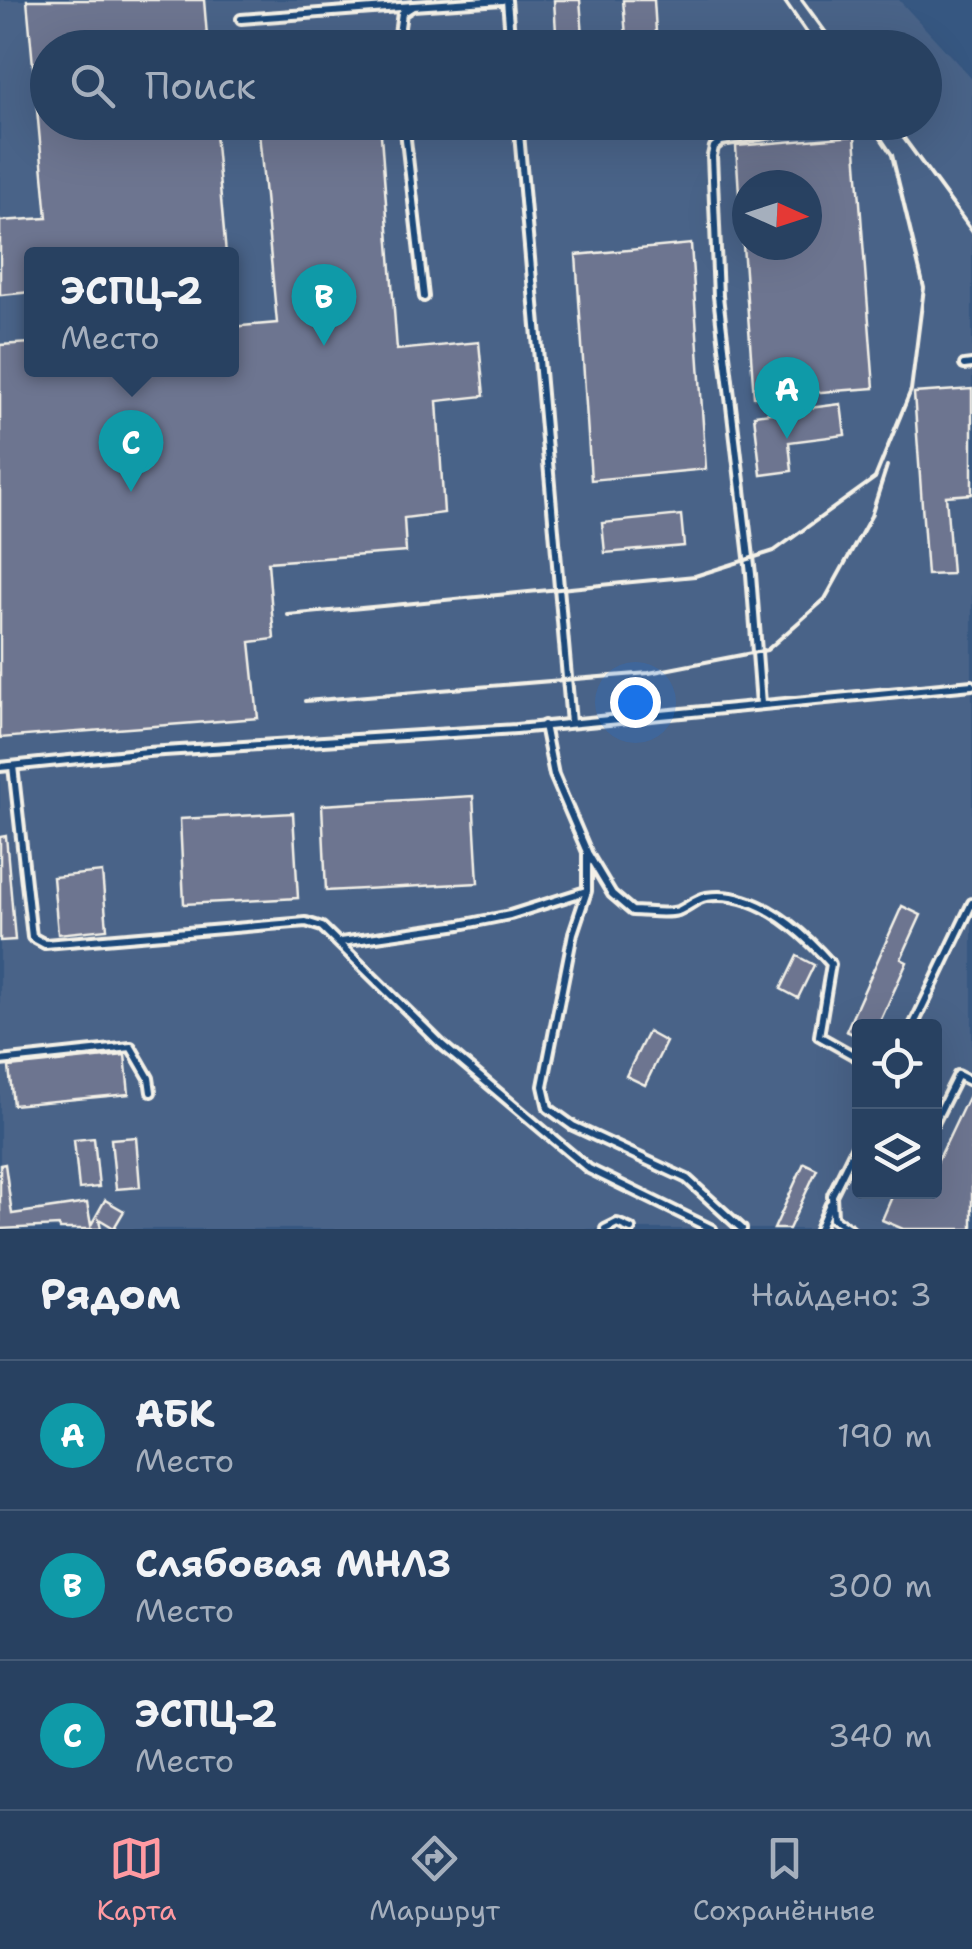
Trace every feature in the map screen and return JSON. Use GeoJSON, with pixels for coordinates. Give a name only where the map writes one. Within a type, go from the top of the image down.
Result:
{"type":"FeatureCollection","features":[{"type":"Feature","properties":{"kind":"lane"},"geometry":{"type":"LineString","coordinates":[[241,19],[505,0],[509,30]]}},
{"type":"Feature","properties":{"kind":"lane"},"geometry":{"type":"LineString","coordinates":[[400,30],[402,12],[412,6]]}},
{"type":"Feature","properties":{"kind":"lane"},"geometry":{"type":"LineString","coordinates":[[406,140],[424,297]]}},
{"type":"Feature","properties":{"kind":"lane"},"geometry":{"type":"LineString","coordinates":[[520,140],[571,722]]}},
{"type":"Feature","properties":{"kind":"lane"},"geometry":{"type":"LineString","coordinates":[[727,140],[714,147],[712,156],[718,296],[751,574],[761,704]]}},
{"type":"Feature","properties":{"kind":"lane"},"geometry":{"type":"LineString","coordinates":[[0,767],[164,751],[544,726],[972,684]]}},
{"type":"Feature","properties":{"kind":"lane"},"geometry":{"type":"LineString","coordinates":[[544,726],[554,775],[587,852],[612,894],[632,911],[676,912],[703,897],[729,897],[766,908],[812,942],[832,964],[819,1036],[852,1055]]}},
{"type":"Feature","properties":{"kind":"lane"},"geometry":{"type":"LineString","coordinates":[[13,766],[32,938],[45,944],[306,922],[322,927],[441,1044],[589,1169],[712,1229]]}},
{"type":"Feature","properties":{"kind":"lane"},"geometry":{"type":"LineString","coordinates":[[587,852],[587,891],[573,933],[549,1044],[543,1086],[548,1108],[574,1126],[687,1179],[742,1229]]}},
{"type":"Feature","properties":{"kind":"lane"},"geometry":{"type":"LineString","coordinates":[[341,942],[460,926],[587,891]]}},
{"type":"Feature","properties":{"kind":"lane"},"geometry":{"type":"LineString","coordinates":[[916,1019],[972,904]]}},
{"type":"Feature","properties":{"kind":"lane"},"geometry":{"type":"LineString","coordinates":[[0,1061],[130,1047],[149,1078],[151,1092]]}},
{"type":"Feature","properties":{"kind":"lane"},"geometry":{"type":"LineString","coordinates":[[941,1109],[958,1075],[972,1082]]}},
{"type":"Feature","properties":{"kind":"lane"},"geometry":{"type":"LineString","coordinates":[[819,1229],[852,1155]]}},
{"type":"Feature","properties":{"kind":"lane"},"geometry":{"type":"LineString","coordinates":[[830,1203],[833,1218],[850,1229]]}},
{"type":"Feature","properties":{"kind":"lane"},"geometry":{"type":"LineString","coordinates":[[605,1229],[617,1223],[631,1229]]}},
{"type":"Feature","properties":{"kind":"shaded area"},"geometry":{"type":"Polygon","coordinates":[[[0,0],[899,0],[927,30],[30,30],[30,140],[942,140],[942,47],[972,79],[972,1229],[0,1229],[0,0]]]}},
{"type":"Feature","properties":{"kind":"building"},"geometry":{"type":"Polygon","coordinates":[[[27,0],[204,0],[206,30],[30,33],[27,0]]]}},
{"type":"Feature","properties":{"kind":"building"},"geometry":{"type":"Polygon","coordinates":[[[554,0],[580,0],[582,30],[556,30],[554,0]]]}},
{"type":"Feature","properties":{"kind":"building"},"geometry":{"type":"Polygon","coordinates":[[[623,0],[654,0],[656,30],[626,30],[623,0]]]}},
{"type":"Feature","properties":{"kind":"building"},"geometry":{"type":"Polygon","coordinates":[[[40,140],[216,140],[225,247],[24,247],[24,293],[0,295],[0,221],[47,218],[40,140]]]}},
{"type":"Feature","properties":{"kind":"building"},"geometry":{"type":"Polygon","coordinates":[[[260,140],[381,140],[397,350],[479,342],[484,396],[437,401],[444,513],[404,518],[406,552],[268,562],[274,639],[250,642],[258,718],[0,738],[0,345],[24,343],[24,377],[239,377],[239,326],[277,323],[260,140]]]}},
{"type":"Feature","properties":{"kind":"building"},"geometry":{"type":"Polygon","coordinates":[[[855,140],[874,388],[754,397],[744,260],[822,260],[822,170],[738,170],[736,146],[855,140]]]}},
{"type":"Feature","properties":{"kind":"building"},"geometry":{"type":"Polygon","coordinates":[[[691,244],[706,469],[591,480],[576,255],[691,244]]]}},
{"type":"Feature","properties":{"kind":"building"},"geometry":{"type":"Polygon","coordinates":[[[972,389],[972,494],[946,496],[952,574],[927,575],[914,393],[972,389]]]}},
{"type":"Feature","properties":{"kind":"building"},"geometry":{"type":"Polygon","coordinates":[[[841,404],[845,435],[789,442],[792,471],[761,475],[754,415],[841,404]]]}},
{"type":"Feature","properties":{"kind":"building"},"geometry":{"type":"Polygon","coordinates":[[[681,515],[684,546],[605,553],[602,523],[681,515]]]}},
{"type":"Feature","properties":{"kind":"building"},"geometry":{"type":"Polygon","coordinates":[[[473,796],[478,883],[326,891],[322,805],[473,796]]]}},
{"type":"Feature","properties":{"kind":"building"},"geometry":{"type":"Polygon","coordinates":[[[293,813],[298,898],[184,904],[180,819],[293,813]]]}},
{"type":"Feature","properties":{"kind":"building"},"geometry":{"type":"Polygon","coordinates":[[[6,836],[15,940],[0,941],[0,837],[6,836]]]}},
{"type":"Feature","properties":{"kind":"building"},"geometry":{"type":"Polygon","coordinates":[[[102,872],[107,929],[58,934],[53,877],[102,872]]]}},
{"type":"Feature","properties":{"kind":"building"},"geometry":{"type":"Polygon","coordinates":[[[902,906],[921,915],[901,959],[907,962],[881,1019],[852,1019],[852,1034],[846,1031],[902,906]]]}},
{"type":"Feature","properties":{"kind":"building"},"geometry":{"type":"Polygon","coordinates":[[[797,956],[814,965],[798,998],[781,989],[797,956]]]}},
{"type":"Feature","properties":{"kind":"building"},"geometry":{"type":"Polygon","coordinates":[[[648,1032],[666,1042],[645,1085],[626,1076],[648,1032]]]}},
{"type":"Feature","properties":{"kind":"building"},"geometry":{"type":"Polygon","coordinates":[[[125,1055],[129,1094],[13,1105],[9,1067],[125,1055]]]}},
{"type":"Feature","properties":{"kind":"building"},"geometry":{"type":"Polygon","coordinates":[[[972,1089],[972,1229],[903,1229],[882,1220],[891,1199],[942,1199],[942,1152],[972,1089]]]}},
{"type":"Feature","properties":{"kind":"building"},"geometry":{"type":"Polygon","coordinates":[[[136,1137],[140,1187],[116,1189],[111,1139],[136,1137]]]}},
{"type":"Feature","properties":{"kind":"building"},"geometry":{"type":"Polygon","coordinates":[[[94,1138],[99,1187],[79,1189],[74,1140],[94,1138]]]}},
{"type":"Feature","properties":{"kind":"building"},"geometry":{"type":"Polygon","coordinates":[[[804,1163],[817,1169],[789,1229],[774,1229],[804,1163]]]}},
{"type":"Feature","properties":{"kind":"building"},"geometry":{"type":"Polygon","coordinates":[[[5,1164],[12,1214],[87,1203],[91,1225],[105,1200],[124,1211],[114,1228],[99,1219],[101,1229],[0,1229],[0,1165],[5,1164]]]}},
{"type":"Feature","properties":{"kind":"railway"},"geometry":{"type":"LineString","coordinates":[[784,0],[805,30]]}},
{"type":"Feature","properties":{"kind":"railway"},"geometry":{"type":"LineString","coordinates":[[802,0],[824,30]]}},
{"type":"Feature","properties":{"kind":"railway"},"geometry":{"type":"LineString","coordinates":[[288,615],[695,576],[774,551],[875,478],[911,390],[924,288],[892,155],[882,140]]}},
{"type":"Feature","properties":{"kind":"railway"},"geometry":{"type":"LineString","coordinates":[[905,140],[972,231]]}},
{"type":"Feature","properties":{"kind":"railway"},"geometry":{"type":"LineString","coordinates":[[305,701],[649,673],[767,650],[825,599],[871,516],[887,466]]}},
{"type":"Feature","properties":{"kind":"place","name":"Слябовая МНЛЗ"},"geometry":{"type":"Point","coordinates":[324,346]}},
{"type":"Feature","properties":{"kind":"place","name":"АБК"},"geometry":{"type":"Point","coordinates":[787,439]}},
{"type":"Feature","properties":{"kind":"place","name":"ЭСПЦ-2"},"geometry":{"type":"Point","coordinates":[131,492]}}]}
